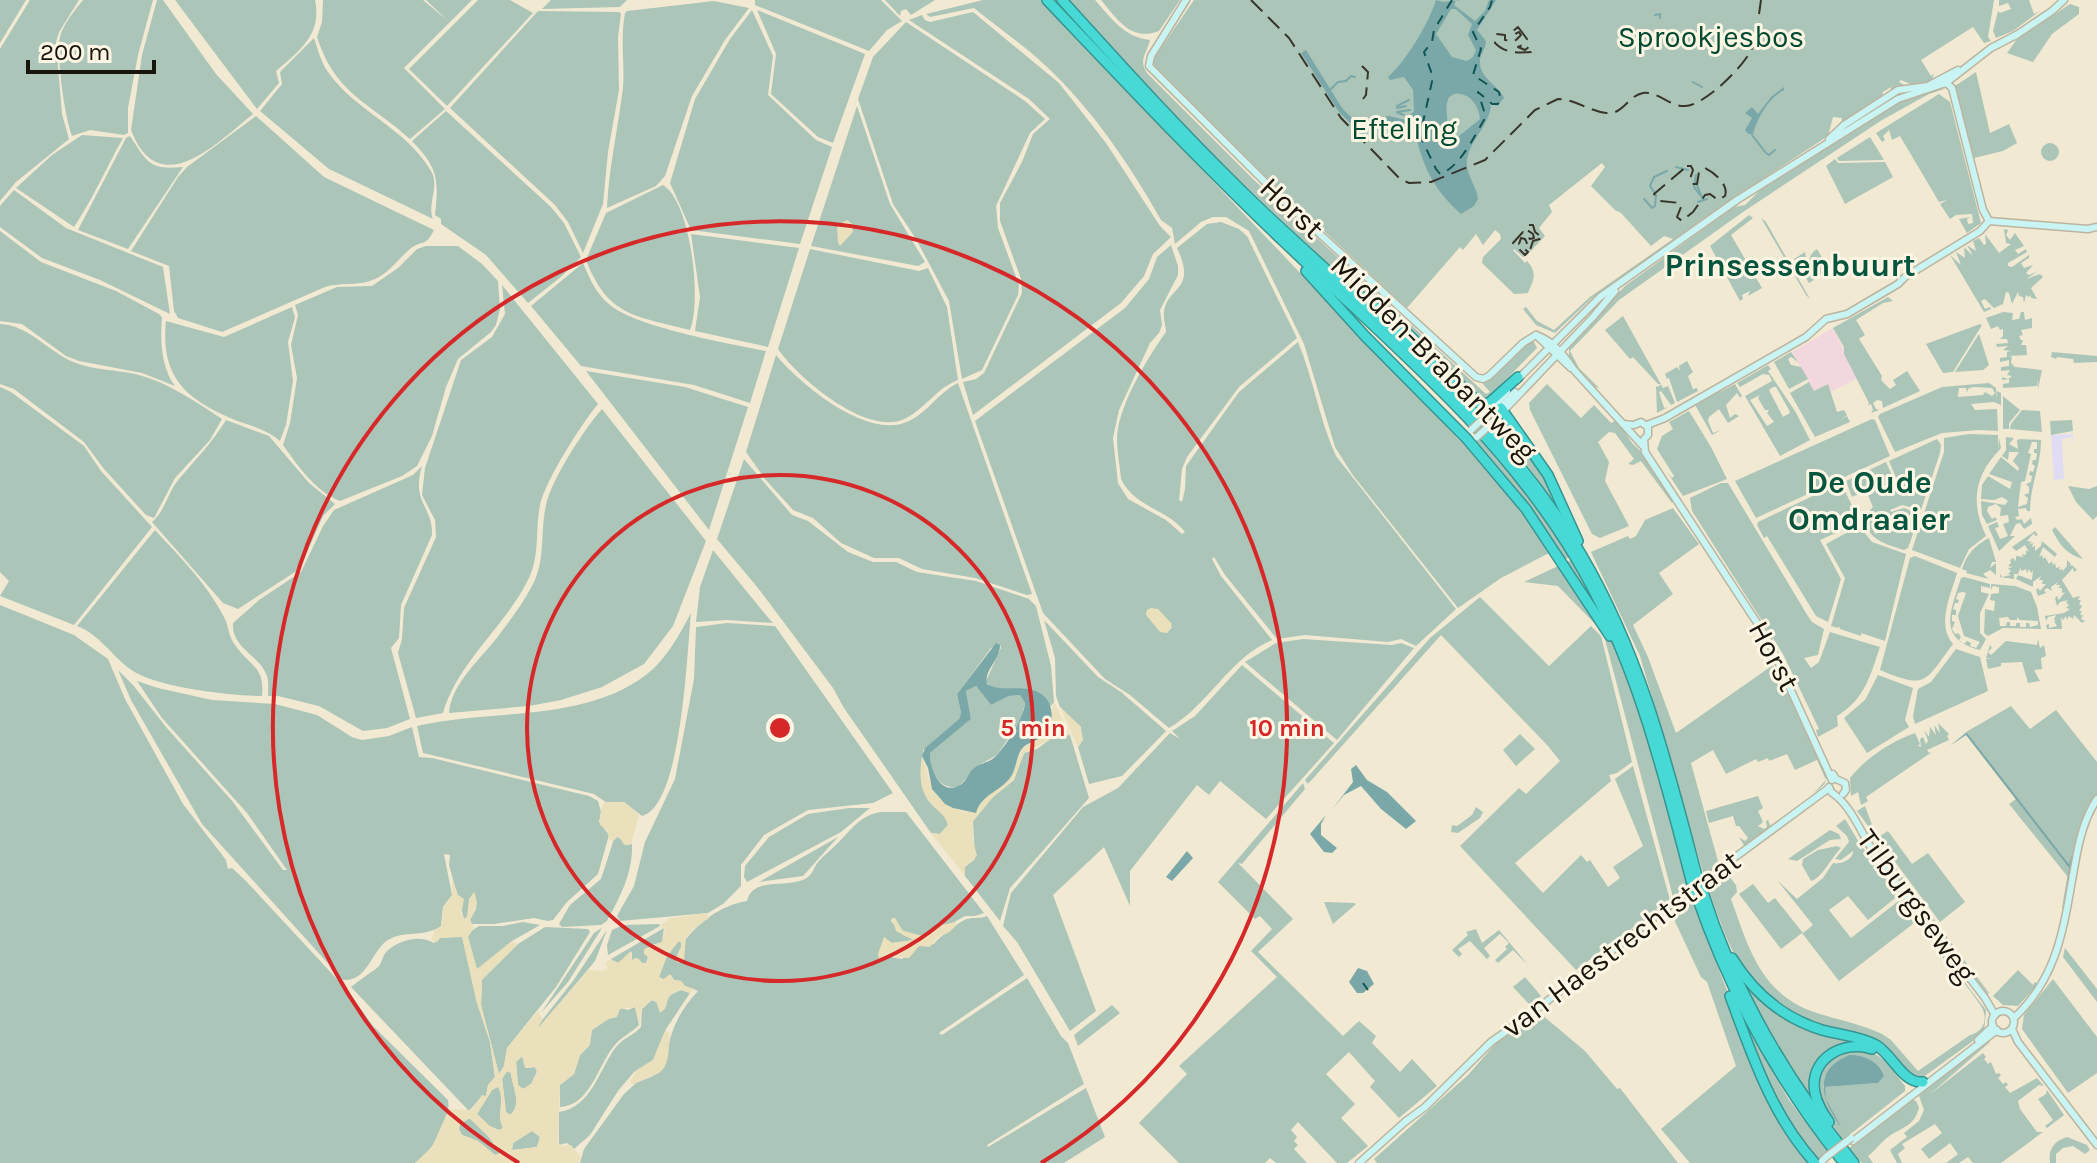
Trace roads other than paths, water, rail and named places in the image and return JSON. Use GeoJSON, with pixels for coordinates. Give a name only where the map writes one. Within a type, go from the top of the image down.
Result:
{"type":"FeatureCollection","features":[{"type":"Feature","properties":{"kind":"highway","name":"Midden-Brabantweg"},"geometry":{"type":"LineString","coordinates":[[1047,0],[1270,229],[1464,414],[1548,515],[1580,564],[1611,624],[1636,684],[1723,970],[1775,1070],[1806,1115],[1851,1163]]}},
{"type":"Feature","properties":{"kind":"highway","name":"Midden-Brabantweg"},"geometry":{"type":"LineString","coordinates":[[1062,0],[1202,151],[1483,423],[1529,478],[1580,552],[1617,621],[1641,677],[1658,730],[1694,878]]}},
{"type":"Feature","properties":{"kind":"highway"},"geometry":{"type":"LineString","coordinates":[[1270,229],[1365,336],[1472,435],[1471,447],[1526,509],[1608,631],[1636,684]]}},
{"type":"Feature","properties":{"kind":"highway"},"geometry":{"type":"LineString","coordinates":[[1305,249],[1405,331],[1480,404],[1489,403],[1518,377]]}},
{"type":"Feature","properties":{"kind":"highway"},"geometry":{"type":"LineString","coordinates":[[1502,410],[1548,475],[1576,536],[1580,552]]}},
{"type":"Feature","properties":{"kind":"highway","name":"Midden-Brabantweg"},"geometry":{"type":"LineString","coordinates":[[1700,895],[1729,964],[1761,1028],[1851,1163]]}},
{"type":"Feature","properties":{"kind":"highway"},"geometry":{"type":"LineString","coordinates":[[1706,904],[1730,955],[1745,978],[1763,997],[1801,1022],[1877,1046],[1910,1080],[1923,1082]]}},
{"type":"Feature","properties":{"kind":"highway"},"geometry":{"type":"LineString","coordinates":[[1723,970],[1725,984],[1770,1097],[1790,1129],[1823,1161]]}},
{"type":"Feature","properties":{"kind":"highway"},"geometry":{"type":"LineString","coordinates":[[1851,1163],[1848,1148],[1817,1100],[1814,1087],[1820,1065],[1837,1049],[1851,1045],[1866,1047],[1887,1060],[1911,1091]]}},
{"type":"Feature","properties":{"kind":"street","name":"Horst"},"geometry":{"type":"LineString","coordinates":[[1186,0],[1151,56],[1149,66],[1286,203],[1476,377],[1483,379],[1489,376],[1523,343],[1536,335],[1574,370],[1623,424],[1632,428],[1633,436],[1642,442],[1767,638],[1834,780],[1845,783],[1841,795]]}},
{"type":"Feature","properties":{"kind":"street"},"geometry":{"type":"LineString","coordinates":[[1489,420],[1518,377],[1600,297],[1737,200],[1825,143],[1905,95],[1931,90],[2064,0]]}},
{"type":"Feature","properties":{"kind":"street"},"geometry":{"type":"LineString","coordinates":[[1943,82],[1952,93],[1982,208],[1989,221]]}},
{"type":"Feature","properties":{"kind":"street"},"geometry":{"type":"LineString","coordinates":[[1989,221],[2097,227]]}},
{"type":"Feature","properties":{"kind":"street"},"geometry":{"type":"LineString","coordinates":[[1642,442],[1648,427],[1742,376],[1808,335],[1826,319],[1847,314],[1898,284],[1980,231],[1989,221]]}},
{"type":"Feature","properties":{"kind":"street"},"geometry":{"type":"LineString","coordinates":[[1472,435],[1502,410],[1620,285]]}},
{"type":"Feature","properties":{"kind":"street"},"geometry":{"type":"LineString","coordinates":[[1632,428],[1641,422],[1648,427]]}},
{"type":"Feature","properties":{"kind":"street"},"geometry":{"type":"LineString","coordinates":[[1834,780],[1830,790],[1841,795]]}},
{"type":"Feature","properties":{"kind":"street","name":"van Haestrechtstraat"},"geometry":{"type":"LineString","coordinates":[[1359,1163],[1418,1114],[1491,1042],[1673,903],[1830,790]]}},
{"type":"Feature","properties":{"kind":"street","name":"Tilburgseweg"},"geometry":{"type":"LineString","coordinates":[[1841,795],[1874,852],[1997,1013]]}},
{"type":"Feature","properties":{"kind":"street"},"geometry":{"type":"LineString","coordinates":[[2097,799],[2083,828],[2057,954],[2047,977],[2012,1016],[2010,1030],[2097,1145]]}},
{"type":"Feature","properties":{"kind":"street"},"geometry":{"type":"LineString","coordinates":[[1823,1161],[1995,1028],[1997,1013],[2012,1016]]}},
{"type":"Feature","properties":{"kind":"street"},"geometry":{"type":"LineString","coordinates":[[1852,1140],[1995,1028],[2010,1030]]}},
{"type":"Feature","properties":{"kind":"water"},"geometry":{"type":"Polygon","coordinates":[[[1436,0],[1462,0],[1454,5],[1475,21],[1485,11],[1489,0],[1496,0],[1477,30],[1486,41],[1480,66],[1504,98],[1497,106],[1489,103],[1489,115],[1469,151],[1467,167],[1478,199],[1474,206],[1461,214],[1429,174],[1414,124],[1398,125],[1390,121],[1367,126],[1349,122],[1339,112],[1301,53],[1306,50],[1342,108],[1352,118],[1371,120],[1389,116],[1406,120],[1414,111],[1413,90],[1404,77],[1390,80],[1388,77],[1409,52],[1436,0]],[[1451,9],[1436,34],[1452,57],[1467,61],[1476,50],[1468,35],[1472,24],[1456,9],[1451,9]],[[1454,94],[1447,102],[1447,127],[1443,136],[1446,142],[1454,140],[1480,119],[1472,100],[1454,94]]]}},
{"type":"Feature","properties":{"kind":"water"},"geometry":{"type":"Polygon","coordinates":[[[1784,87],[1764,109],[1753,134],[1748,134],[1745,130],[1752,118],[1745,113],[1752,107],[1758,114],[1771,97],[1784,87]]]}},
{"type":"Feature","properties":{"kind":"water"},"geometry":{"type":"Polygon","coordinates":[[[996,643],[1000,645],[998,656],[988,674],[987,684],[1035,691],[1046,698],[1052,714],[1046,732],[1021,750],[1010,778],[982,802],[976,813],[945,804],[932,789],[922,756],[925,748],[959,719],[961,713],[957,694],[996,643]],[[976,686],[966,691],[971,719],[930,753],[933,771],[945,786],[959,786],[975,767],[995,757],[1014,732],[1025,703],[1020,695],[1009,696],[991,705],[976,686]]]}},
{"type":"Feature","properties":{"kind":"water"},"geometry":{"type":"Polygon","coordinates":[[[1967,733],[2069,864],[2073,852],[2062,908],[2069,868],[1966,735],[1951,745],[1967,733]]]}},
{"type":"Feature","properties":{"kind":"water"},"geometry":{"type":"Polygon","coordinates":[[[1356,765],[1367,780],[1387,792],[1416,821],[1406,829],[1381,809],[1361,786],[1344,795],[1331,811],[1353,782],[1351,769],[1356,765]]]}},
{"type":"Feature","properties":{"kind":"water"},"geometry":{"type":"Polygon","coordinates":[[[1326,815],[1321,824],[1321,835],[1337,848],[1332,853],[1324,852],[1310,834],[1326,815]]]}},
{"type":"Feature","properties":{"kind":"water"},"geometry":{"type":"Polygon","coordinates":[[[1187,851],[1193,858],[1172,881],[1166,877],[1187,851]]]}},
{"type":"Feature","properties":{"kind":"water"},"geometry":{"type":"Polygon","coordinates":[[[1358,968],[1367,971],[1374,984],[1363,993],[1357,993],[1349,982],[1358,968]]]}},
{"type":"Feature","properties":{"kind":"water"},"geometry":{"type":"Polygon","coordinates":[[[1850,1055],[1871,1060],[1884,1076],[1878,1083],[1825,1087],[1826,1098],[1824,1086],[1829,1069],[1850,1055]]]}},
{"type":"Feature","properties":{"kind":"waterway"},"geometry":{"type":"LineString","coordinates":[[1655,15],[1660,14],[1660,18]]}},
{"type":"Feature","properties":{"kind":"waterway"},"geometry":{"type":"LineString","coordinates":[[1330,90],[1338,82],[1355,77]]}},
{"type":"Feature","properties":{"kind":"waterway"},"geometry":{"type":"LineString","coordinates":[[1693,82],[1702,87]]}},
{"type":"Feature","properties":{"kind":"waterway"},"geometry":{"type":"LineString","coordinates":[[1397,106],[1409,100]]}},
{"type":"Feature","properties":{"kind":"waterway"},"geometry":{"type":"LineString","coordinates":[[1397,108],[1406,106]]}},
{"type":"Feature","properties":{"kind":"waterway"},"geometry":{"type":"LineString","coordinates":[[1397,112],[1410,110]]}},
{"type":"Feature","properties":{"kind":"waterway"},"geometry":{"type":"LineString","coordinates":[[1398,113],[1404,115]]}},
{"type":"Feature","properties":{"kind":"waterway"},"geometry":{"type":"LineString","coordinates":[[1752,135],[1769,155],[1775,150]]}},
{"type":"Feature","properties":{"kind":"waterway"},"geometry":{"type":"LineString","coordinates":[[1676,167],[1688,170]]}},
{"type":"Feature","properties":{"kind":"waterway"},"geometry":{"type":"LineString","coordinates":[[1644,199],[1652,208],[1655,206],[1656,195],[1650,186],[1654,177],[1667,171]]}},
{"type":"Feature","properties":{"kind":"waterway"},"geometry":{"type":"LineString","coordinates":[[1696,175],[1694,187],[1700,195]]}},
{"type":"Feature","properties":{"kind":"waterway"},"geometry":{"type":"LineString","coordinates":[[1696,183],[1703,200]]}},
{"type":"Feature","properties":{"kind":"waterway"},"geometry":{"type":"LineString","coordinates":[[1698,202],[1707,199]]}},
{"type":"Feature","properties":{"kind":"railway"},"geometry":{"type":"LineString","coordinates":[[1251,0],[1289,38],[1341,118],[1400,179],[1409,183],[1431,182],[1485,160],[1535,110],[1558,99],[1606,113],[1617,111],[1643,93],[1654,94],[1680,106],[1693,104],[1724,83],[1743,63],[1753,46]]}},
{"type":"Feature","properties":{"kind":"railway"},"geometry":{"type":"LineString","coordinates":[[1759,14],[1761,0]]}},
{"type":"Feature","properties":{"kind":"railway"},"geometry":{"type":"LineString","coordinates":[[1518,27],[1527,39],[1525,44],[1518,47],[1525,50],[1530,46],[1531,52],[1511,52],[1495,43],[1496,34],[1505,35],[1505,40],[1515,41],[1521,35],[1519,32],[1513,35],[1512,32],[1518,27]]}},
{"type":"Feature","properties":{"kind":"railway"},"geometry":{"type":"LineString","coordinates":[[1362,66],[1368,72],[1363,99]]}},
{"type":"Feature","properties":{"kind":"railway"},"geometry":{"type":"LineString","coordinates":[[1687,166],[1693,170],[1692,184],[1697,184],[1699,172],[1705,168],[1720,180],[1726,192],[1718,200],[1710,194],[1705,195],[1682,221],[1677,217],[1680,203],[1660,201],[1654,194],[1687,166]]}},
{"type":"Feature","properties":{"kind":"railway"},"geometry":{"type":"LineString","coordinates":[[1529,225],[1533,225],[1535,232],[1543,238],[1533,241],[1530,250],[1525,239],[1521,238],[1519,244],[1528,252],[1525,255],[1513,243],[1523,232],[1530,239],[1534,238],[1527,230],[1529,225]]}},
{"type":"Feature","properties":{"kind":"district","name":"Prinsessenbuurt"},"geometry":{"type":"Point","coordinates":[1790,265]}},
{"type":"Feature","properties":{"kind":"district","name":"De Oude Omdraaier"},"geometry":{"type":"Point","coordinates":[1869,500]}},
{"type":"Feature","properties":{"kind":"park label","name":"Sprookjesbos"},"geometry":{"type":"Point","coordinates":[1711,37]}},
{"type":"Feature","properties":{"kind":"park label","name":"Efteling"},"geometry":{"type":"Point","coordinates":[1404,129]}}]}
